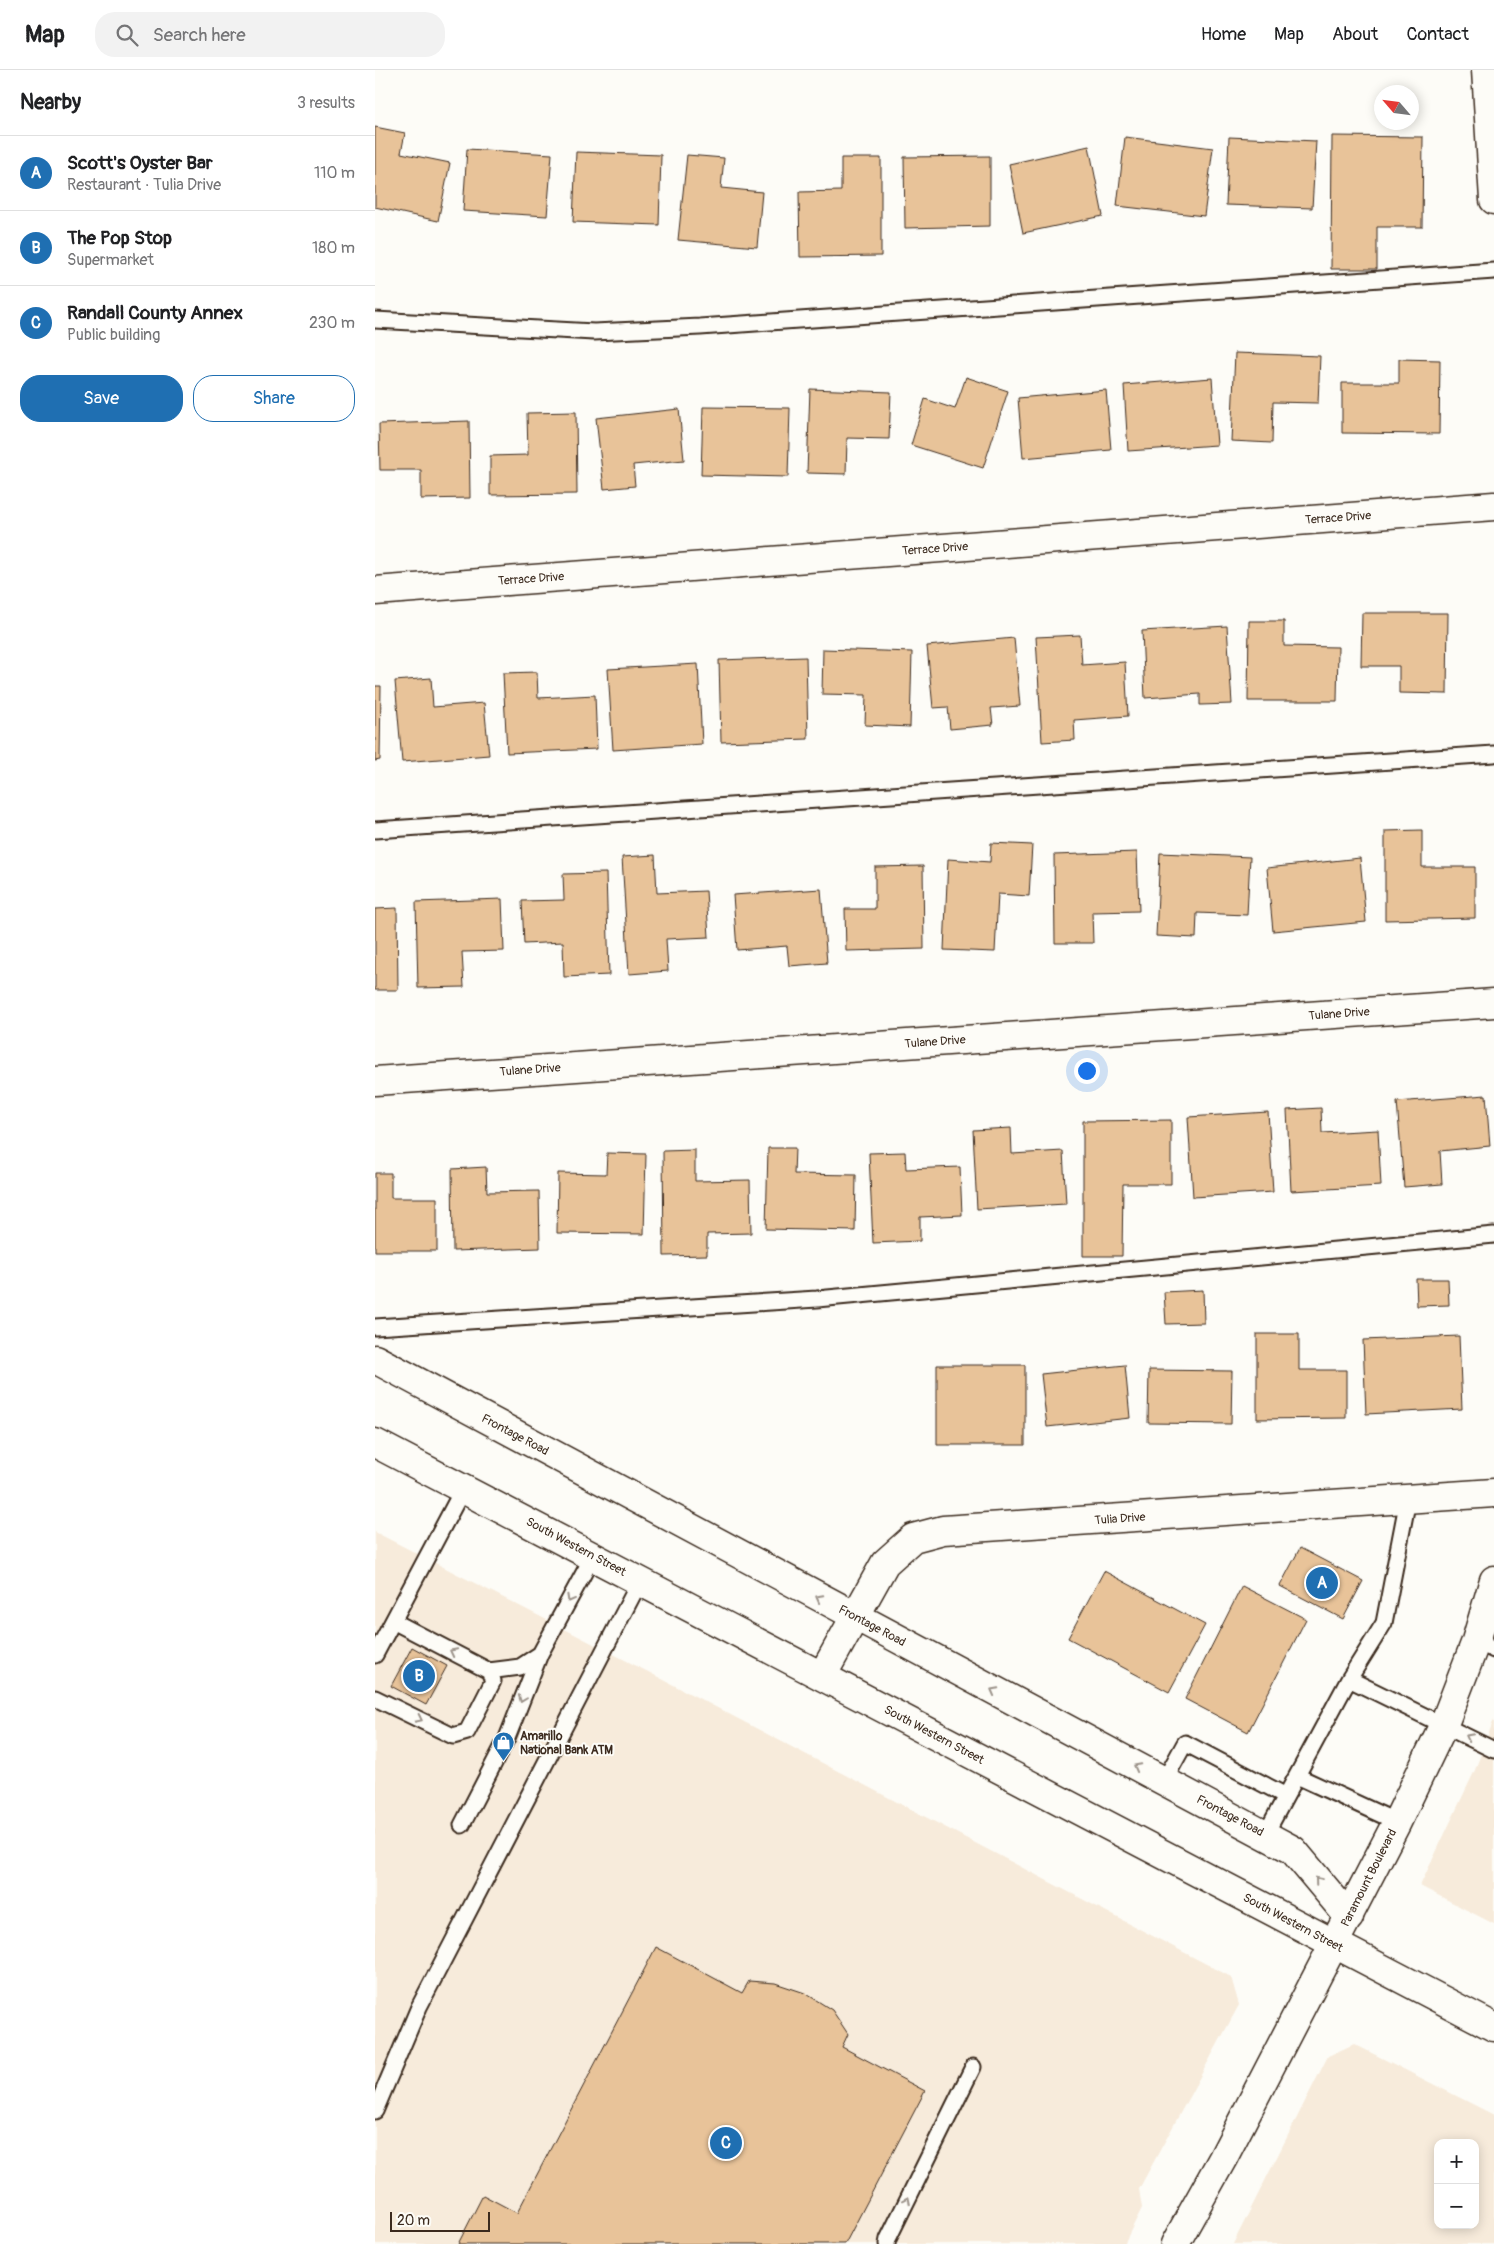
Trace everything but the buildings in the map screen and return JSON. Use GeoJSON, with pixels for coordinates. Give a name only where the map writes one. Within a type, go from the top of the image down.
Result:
{"type":"FeatureCollection","features":[{"type":"Feature","properties":{"kind":"street"},"geometry":{"type":"LineString","coordinates":[[1486,70],[1494,200]]}},
{"type":"Feature","properties":{"kind":"street","name":"Terrace Drive"},"geometry":{"type":"LineString","coordinates":[[375,591],[1494,506]]}},
{"type":"Feature","properties":{"kind":"street","name":"Tulane Drive"},"geometry":{"type":"LineString","coordinates":[[375,1081],[1494,1003]]}},
{"type":"Feature","properties":{"kind":"street","name":"Frontage Road"},"geometry":{"type":"LineString","coordinates":[[375,1359],[1293,1850],[1349,1917]]}},
{"type":"Feature","properties":{"kind":"street","name":"South Western Street"},"geometry":{"type":"LineString","coordinates":[[375,1442],[1494,2027]]}},
{"type":"Feature","properties":{"kind":"street","name":"Tulia Drive"},"geometry":{"type":"LineString","coordinates":[[821,1676],[885,1563],[913,1538],[943,1530],[1494,1494]]}},
{"type":"Feature","properties":{"kind":"street","name":"Paramount Boulevard"},"geometry":{"type":"LineString","coordinates":[[1175,2244],[1223,2158],[1349,1917],[1444,1724],[1485,1646],[1494,1580]]}},
{"type":"Feature","properties":{"kind":"lane"},"geometry":{"type":"LineString","coordinates":[[375,320],[594,332],[1494,271]]}},
{"type":"Feature","properties":{"kind":"lane"},"geometry":{"type":"LineString","coordinates":[[375,830],[1494,754]]}},
{"type":"Feature","properties":{"kind":"lane"},"geometry":{"type":"LineString","coordinates":[[375,1327],[817,1299],[1494,1235]]}},
{"type":"Feature","properties":{"kind":"lane"},"geometry":{"type":"LineString","coordinates":[[375,1655],[463,1489]]}},
{"type":"Feature","properties":{"kind":"lane"},"geometry":{"type":"LineString","coordinates":[[1265,1836],[1349,1679],[1384,1623],[1407,1499]]}},
{"type":"Feature","properties":{"kind":"lane"},"geometry":{"type":"LineString","coordinates":[[462,1824],[507,1738],[540,1654],[593,1556]]}},
{"type":"Feature","properties":{"kind":"lane"},"geometry":{"type":"LineString","coordinates":[[375,2111],[419,2007],[640,1582]]}},
{"type":"Feature","properties":{"kind":"lane"},"geometry":{"type":"LineString","coordinates":[[393,1621],[489,1671],[520,1667],[540,1654]]}},
{"type":"Feature","properties":{"kind":"lane"},"geometry":{"type":"LineString","coordinates":[[375,1698],[453,1736],[467,1732],[493,1681],[489,1671]]}},
{"type":"Feature","properties":{"kind":"lane"},"geometry":{"type":"LineString","coordinates":[[1349,1679],[1494,1750]]}},
{"type":"Feature","properties":{"kind":"lane"},"geometry":{"type":"LineString","coordinates":[[1164,1781],[1185,1743],[1286,1796]]}},
{"type":"Feature","properties":{"kind":"lane"},"geometry":{"type":"LineString","coordinates":[[1297,1776],[1397,1822]]}},
{"type":"Feature","properties":{"kind":"lane"},"geometry":{"type":"LineString","coordinates":[[887,2244],[973,2067]]}},
{"type":"Feature","properties":{"kind":"shaded area"},"geometry":{"type":"Polygon","coordinates":[[[375,1532],[662,1679],[1231,1977],[1239,2005],[1139,2189],[1142,2208],[1124,2244],[375,2244],[375,1532]]]}},
{"type":"Feature","properties":{"kind":"shaded area"},"geometry":{"type":"Polygon","coordinates":[[[1494,1719],[1494,1924],[1420,1886],[1475,1770],[1494,1719]]]}},
{"type":"Feature","properties":{"kind":"shaded area"},"geometry":{"type":"Polygon","coordinates":[[[1354,2044],[1494,2115],[1494,2244],[1233,2244],[1328,2056],[1354,2044]]]}},
{"type":"Feature","properties":{"kind":"place","name":"Scott's Oyster Bar"},"geometry":{"type":"Point","coordinates":[1322,1583]}},
{"type":"Feature","properties":{"kind":"place","name":"The Pop Stop"},"geometry":{"type":"Point","coordinates":[419,1676]}},
{"type":"Feature","properties":{"kind":"place","name":"Amarillo National Bank ATM"},"geometry":{"type":"Point","coordinates":[504,1762]}},
{"type":"Feature","properties":{"kind":"place","name":"Randall County Annex"},"geometry":{"type":"Point","coordinates":[726,2143]}}]}
